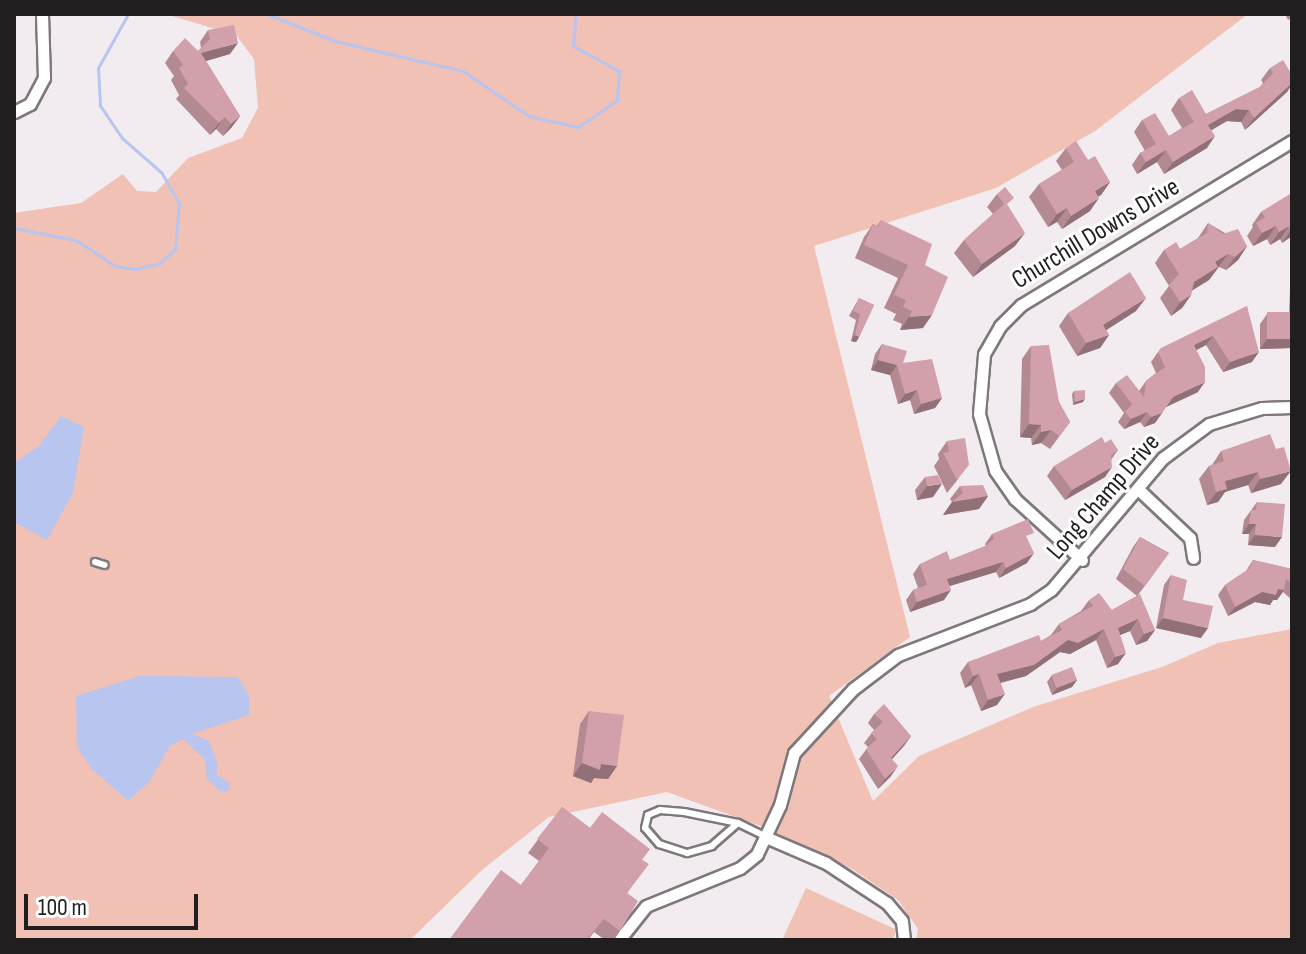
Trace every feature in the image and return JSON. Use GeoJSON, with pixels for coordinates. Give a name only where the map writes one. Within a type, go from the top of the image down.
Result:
{"type":"FeatureCollection","features":[{"type":"Feature","properties":{"kind":"street"},"geometry":{"type":"LineString","coordinates":[[14,112],[30,104],[44,78],[42,14]]}},
{"type":"Feature","properties":{"kind":"street","name":"Churchill Downs Drive"},"geometry":{"type":"LineString","coordinates":[[1082,560],[1015,499],[995,470],[979,414],[984,354],[1000,326],[1021,305],[1292,141]]}},
{"type":"Feature","properties":{"kind":"street","name":"Long Champ Drive"},"geometry":{"type":"LineString","coordinates":[[619,940],[646,906],[740,868],[768,838],[794,753],[853,689],[928,641],[1030,604],[1082,560],[1175,447],[1209,424],[1262,408],[1292,407]]}},
{"type":"Feature","properties":{"kind":"street"},"geometry":{"type":"LineString","coordinates":[[1138,489],[1190,538],[1193,558]]}},
{"type":"Feature","properties":{"kind":"street"},"geometry":{"type":"LineString","coordinates":[[768,838],[826,863],[887,903],[902,921],[904,940]]}},
{"type":"Feature","properties":{"kind":"lane"},"geometry":{"type":"LineString","coordinates":[[95,562],[105,565]]}},
{"type":"Feature","properties":{"kind":"lane"},"geometry":{"type":"LineString","coordinates":[[738,823],[712,846],[687,853],[659,844],[645,828],[648,815],[660,810],[738,823],[768,838]]}},
{"type":"Feature","properties":{"kind":"shaded area"},"geometry":{"type":"Polygon","coordinates":[[[165,14],[1248,14],[1095,131],[996,188],[814,246],[910,637],[829,696],[873,801],[919,756],[1033,707],[1162,667],[1218,643],[1292,629],[1292,940],[916,940],[918,929],[898,900],[852,869],[766,828],[667,792],[549,817],[482,870],[410,940],[14,940],[14,213],[81,203],[123,174],[137,191],[156,192],[188,158],[242,138],[258,108],[254,59],[236,35],[165,14]]]}},
{"type":"Feature","properties":{"kind":"shaded area"},"geometry":{"type":"Polygon","coordinates":[[[806,888],[897,930],[892,940],[782,940],[806,888]]]}},
{"type":"Feature","properties":{"kind":"water"},"geometry":{"type":"Polygon","coordinates":[[[61,416],[84,427],[73,493],[47,540],[14,522],[14,463],[39,446],[61,416]]]}},
{"type":"Feature","properties":{"kind":"water"},"geometry":{"type":"Polygon","coordinates":[[[140,676],[238,677],[249,696],[249,715],[192,734],[209,741],[218,765],[216,774],[230,784],[229,790],[221,792],[207,779],[205,760],[183,739],[170,746],[149,782],[128,801],[92,769],[77,747],[76,696],[140,676]]]}},
{"type":"Feature","properties":{"kind":"building"},"geometry":{"type":"Polygon","coordinates":[[[234,25],[238,43],[201,53],[240,116],[231,124],[225,117],[219,123],[184,88],[188,84],[179,68],[183,65],[173,51],[185,38],[198,51],[210,39],[208,30],[234,25]]]}},
{"type":"Feature","properties":{"kind":"building"},"geometry":{"type":"Polygon","coordinates":[[[1283,60],[1292,75],[1292,83],[1254,118],[1249,110],[1236,109],[1208,125],[1215,136],[1173,162],[1166,150],[1146,162],[1140,153],[1156,144],[1142,120],[1155,113],[1169,136],[1194,122],[1179,98],[1192,90],[1206,114],[1260,87],[1273,73],[1270,68],[1283,60]]]}},
{"type":"Feature","properties":{"kind":"building"},"geometry":{"type":"Polygon","coordinates":[[[1076,141],[1088,160],[1095,156],[1110,182],[1095,191],[1099,198],[1071,216],[1067,208],[1057,214],[1039,184],[1074,162],[1066,148],[1076,141]]]}},
{"type":"Feature","properties":{"kind":"building"},"geometry":{"type":"Polygon","coordinates":[[[1005,187],[1014,198],[1007,204],[1025,233],[982,264],[964,240],[1004,204],[997,194],[1005,187]]]}},
{"type":"Feature","properties":{"kind":"building"},"geometry":{"type":"Polygon","coordinates":[[[1292,193],[1292,229],[1289,226],[1279,232],[1276,226],[1262,233],[1256,223],[1265,217],[1261,212],[1292,193]]]}},
{"type":"Feature","properties":{"kind":"building"},"geometry":{"type":"Polygon","coordinates":[[[881,220],[932,244],[925,265],[948,277],[932,315],[909,317],[912,311],[903,307],[906,300],[894,295],[908,265],[864,245],[873,224],[878,227],[881,220]]]}},
{"type":"Feature","properties":{"kind":"building"},"geometry":{"type":"Polygon","coordinates":[[[1208,223],[1223,234],[1238,229],[1247,246],[1235,257],[1228,254],[1215,262],[1218,267],[1194,282],[1191,295],[1180,302],[1169,285],[1179,274],[1164,250],[1176,242],[1180,249],[1207,233],[1208,223]]]}},
{"type":"Feature","properties":{"kind":"building"},"geometry":{"type":"Polygon","coordinates":[[[1130,272],[1146,298],[1103,325],[1109,335],[1086,343],[1068,313],[1130,272]]]}},
{"type":"Feature","properties":{"kind":"building"},"geometry":{"type":"Polygon","coordinates":[[[859,298],[874,305],[859,337],[855,335],[860,314],[853,311],[859,298]]]}},
{"type":"Feature","properties":{"kind":"building"},"geometry":{"type":"Polygon","coordinates":[[[1247,306],[1259,352],[1230,362],[1213,336],[1194,345],[1205,367],[1205,382],[1173,397],[1162,413],[1151,417],[1147,412],[1131,419],[1125,412],[1132,404],[1116,383],[1127,375],[1144,397],[1146,381],[1165,367],[1158,352],[1161,348],[1247,306]]]}},
{"type":"Feature","properties":{"kind":"building"},"geometry":{"type":"Polygon","coordinates":[[[1267,312],[1292,312],[1292,339],[1267,339],[1267,312]]]}},
{"type":"Feature","properties":{"kind":"building"},"geometry":{"type":"Polygon","coordinates":[[[882,344],[907,351],[903,363],[932,359],[942,398],[921,404],[917,390],[905,394],[897,365],[878,360],[882,344]]]}},
{"type":"Feature","properties":{"kind":"building"},"geometry":{"type":"Polygon","coordinates":[[[1049,345],[1059,402],[1070,422],[1059,436],[1051,430],[1041,432],[1041,425],[1029,424],[1031,346],[1049,345]]]}},
{"type":"Feature","properties":{"kind":"building"},"geometry":{"type":"Polygon","coordinates":[[[1085,390],[1085,399],[1075,402],[1074,391],[1085,390]]]}},
{"type":"Feature","properties":{"kind":"building"},"geometry":{"type":"Polygon","coordinates":[[[1270,434],[1276,449],[1284,447],[1291,471],[1260,479],[1258,472],[1225,481],[1227,489],[1216,492],[1209,466],[1224,461],[1221,451],[1270,434]]]}},
{"type":"Feature","properties":{"kind":"building"},"geometry":{"type":"Polygon","coordinates":[[[1102,437],[1105,443],[1111,439],[1118,450],[1111,455],[1112,467],[1072,490],[1054,466],[1102,437]]]}},
{"type":"Feature","properties":{"kind":"building"},"geometry":{"type":"Polygon","coordinates":[[[965,438],[969,465],[957,480],[943,453],[949,452],[947,441],[965,438]]]}},
{"type":"Feature","properties":{"kind":"building"},"geometry":{"type":"Polygon","coordinates":[[[938,475],[942,484],[927,486],[925,477],[938,475]]]}},
{"type":"Feature","properties":{"kind":"building"},"geometry":{"type":"Polygon","coordinates":[[[983,485],[988,496],[952,502],[963,493],[960,486],[983,485]]]}},
{"type":"Feature","properties":{"kind":"building"},"geometry":{"type":"Polygon","coordinates":[[[1257,502],[1285,504],[1282,537],[1255,535],[1256,524],[1249,524],[1251,510],[1256,510],[1257,502]]]}},
{"type":"Feature","properties":{"kind":"building"},"geometry":{"type":"Polygon","coordinates":[[[1028,519],[1034,533],[1026,536],[1034,553],[1006,568],[1003,562],[947,579],[951,590],[917,602],[913,590],[927,585],[920,564],[947,551],[950,560],[985,546],[994,539],[992,534],[1028,519]]]}},
{"type":"Feature","properties":{"kind":"building"},"geometry":{"type":"Polygon","coordinates":[[[1140,537],[1169,553],[1145,586],[1123,569],[1140,537]]]}},
{"type":"Feature","properties":{"kind":"building"},"geometry":{"type":"Polygon","coordinates":[[[1253,560],[1292,569],[1292,584],[1286,579],[1284,590],[1278,589],[1276,595],[1262,592],[1235,607],[1225,585],[1250,568],[1253,560]]]}},
{"type":"Feature","properties":{"kind":"building"},"geometry":{"type":"Polygon","coordinates":[[[1171,575],[1187,580],[1183,600],[1213,606],[1208,628],[1163,618],[1171,575]]]}},
{"type":"Feature","properties":{"kind":"building"},"geometry":{"type":"Polygon","coordinates":[[[1099,593],[1112,610],[1140,594],[1155,630],[1144,634],[1138,619],[1118,628],[1126,653],[1115,657],[1104,629],[1078,643],[1068,640],[1034,665],[997,674],[1005,694],[988,700],[979,674],[973,676],[968,662],[1039,635],[1041,641],[1062,630],[1059,624],[1093,606],[1089,600],[1099,593]]]}},
{"type":"Feature","properties":{"kind":"building"},"geometry":{"type":"Polygon","coordinates":[[[1072,667],[1077,680],[1056,688],[1051,675],[1072,667]]]}},
{"type":"Feature","properties":{"kind":"building"},"geometry":{"type":"Polygon","coordinates":[[[884,704],[911,736],[891,758],[898,766],[885,779],[866,749],[877,739],[871,733],[883,722],[874,714],[884,704]]]}},
{"type":"Feature","properties":{"kind":"building"},"geometry":{"type":"Polygon","coordinates":[[[589,711],[624,715],[617,766],[601,764],[600,770],[582,763],[589,711]]]}},
{"type":"Feature","properties":{"kind":"building"},"geometry":{"type":"Polygon","coordinates":[[[562,807],[590,828],[602,812],[650,849],[642,860],[649,864],[627,893],[638,901],[620,931],[604,919],[586,940],[449,940],[501,870],[521,885],[549,848],[537,839],[562,807]]]}},
{"type":"Feature","properties":{"kind":"waterway"},"geometry":{"type":"LineString","coordinates":[[14,228],[76,240],[115,266],[136,269],[160,263],[175,249],[179,203],[162,173],[122,138],[100,105],[98,68],[128,14]]}},
{"type":"Feature","properties":{"kind":"waterway"},"geometry":{"type":"LineString","coordinates":[[267,14],[335,41],[463,71],[529,116],[578,127],[617,100],[619,71],[573,46],[576,14]]}}]}
